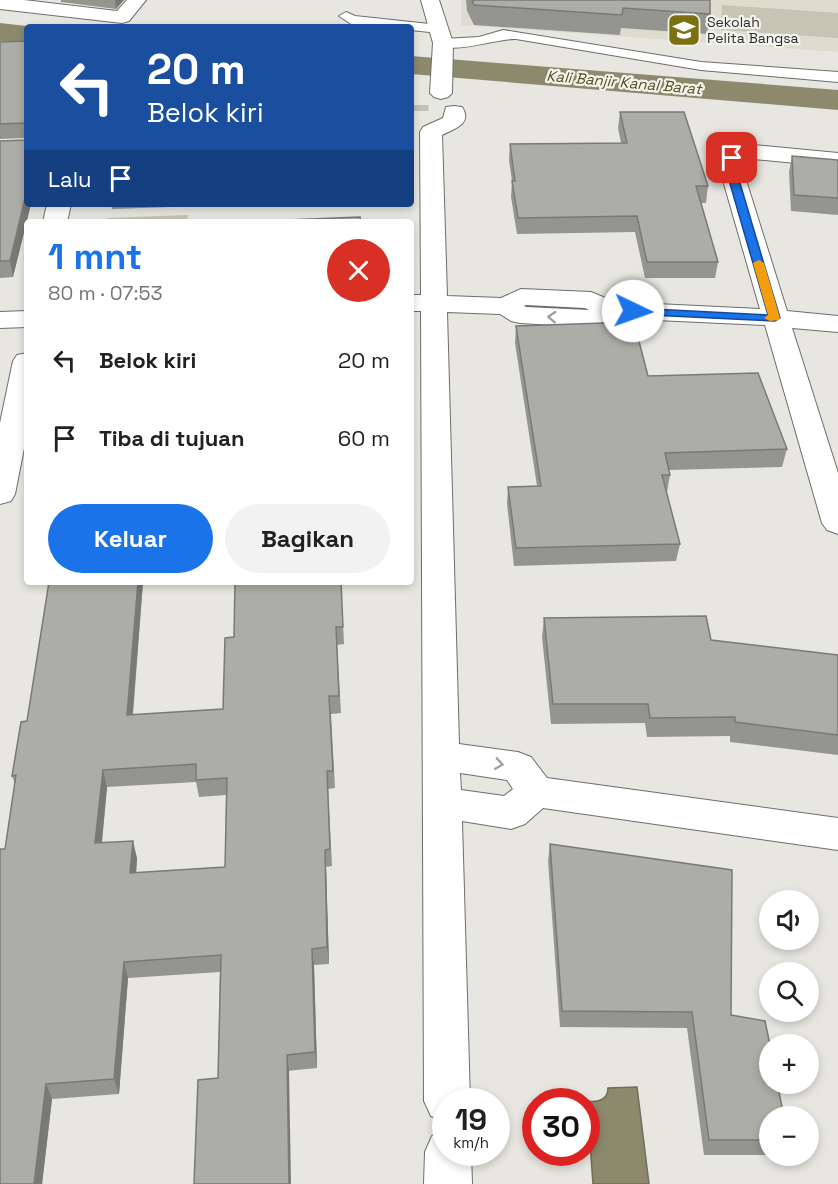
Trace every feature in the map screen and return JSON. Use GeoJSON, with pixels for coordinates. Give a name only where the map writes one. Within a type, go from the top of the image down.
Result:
{"type":"FeatureCollection","features":[{"type":"Feature","properties":{"kind":"street"},"geometry":{"type":"LineString","coordinates":[[0,3],[122,17],[137,0]]}},
{"type":"Feature","properties":{"kind":"street"},"geometry":{"type":"LineString","coordinates":[[430,0],[442,39],[423,303],[441,756],[447,1088]]}},
{"type":"Feature","properties":{"kind":"street"},"geometry":{"type":"LineString","coordinates":[[838,160],[753,152],[738,154],[730,160],[775,318],[838,523]]}},
{"type":"Feature","properties":{"kind":"street"},"geometry":{"type":"LineString","coordinates":[[423,303],[506,306],[520,315],[548,317],[591,319],[609,310],[775,318],[838,324]]}},
{"type":"Feature","properties":{"kind":"street"},"geometry":{"type":"LineString","coordinates":[[0,320],[24,319]]}},
{"type":"Feature","properties":{"kind":"street"},"geometry":{"type":"LineString","coordinates":[[0,494],[24,376]]}},
{"type":"Feature","properties":{"kind":"street"},"geometry":{"type":"LineString","coordinates":[[441,756],[518,767],[536,792],[838,834]]}},
{"type":"Feature","properties":{"kind":"street"},"geometry":{"type":"LineString","coordinates":[[442,803],[511,813],[536,792]]}},
{"type":"Feature","properties":{"kind":"street"},"geometry":{"type":"LineString","coordinates":[[448,1166],[448,1184]]}},
{"type":"Feature","properties":{"kind":"lane"},"geometry":{"type":"LineString","coordinates":[[346,16],[351,20],[370,24]]}},
{"type":"Feature","properties":{"kind":"lane"},"geometry":{"type":"LineString","coordinates":[[414,33],[442,39],[480,41],[503,34],[516,35],[701,66],[838,78]]}},
{"type":"Feature","properties":{"kind":"shaded area","name":"Sekolah Pelita Bangsa"},"geometry":{"type":"Polygon","coordinates":[[[461,0],[838,0],[838,52],[461,25],[461,0]]]}},
{"type":"Feature","properties":{"kind":"shaded area"},"geometry":{"type":"Polygon","coordinates":[[[722,5],[838,13],[838,38],[721,30],[722,5]]]}},
{"type":"Feature","properties":{"kind":"shaded area"},"geometry":{"type":"Polygon","coordinates":[[[188,215],[187,219],[108,218],[188,215]]]}},
{"type":"Feature","properties":{"kind":"shaded area"},"geometry":{"type":"Polygon","coordinates":[[[637,1087],[649,1184],[593,1184],[592,1166],[600,1166],[600,1100],[608,1092],[608,1088],[637,1087]]]}},
{"type":"Feature","properties":{"kind":"building"},"geometry":{"type":"Polygon","coordinates":[[[472,0],[710,0],[710,14],[623,8],[622,15],[474,5],[472,0]]]}},
{"type":"Feature","properties":{"kind":"building"},"geometry":{"type":"Polygon","coordinates":[[[24,41],[24,123],[0,124],[0,42],[24,41]]]}},
{"type":"Feature","properties":{"kind":"building"},"geometry":{"type":"Polygon","coordinates":[[[620,112],[684,112],[708,186],[696,186],[718,262],[647,262],[637,216],[518,218],[512,181],[515,181],[510,144],[627,143],[620,112]]]}},
{"type":"Feature","properties":{"kind":"building"},"geometry":{"type":"Polygon","coordinates":[[[24,140],[24,203],[10,261],[0,261],[0,141],[24,140]]]}},
{"type":"Feature","properties":{"kind":"building"},"geometry":{"type":"Polygon","coordinates":[[[792,156],[838,160],[838,198],[794,195],[792,156]]]}},
{"type":"Feature","properties":{"kind":"building"},"geometry":{"type":"Polygon","coordinates":[[[360,217],[360,219],[311,219],[360,217]]]}},
{"type":"Feature","properties":{"kind":"building"},"geometry":{"type":"Polygon","coordinates":[[[634,322],[648,376],[758,373],[787,449],[665,453],[670,475],[662,475],[680,544],[516,548],[508,487],[541,486],[516,326],[634,322]]]}},
{"type":"Feature","properties":{"kind":"building"},"geometry":{"type":"Polygon","coordinates":[[[49,585],[138,585],[127,715],[223,709],[225,638],[234,637],[235,585],[341,585],[343,627],[336,627],[339,696],[329,696],[333,771],[327,771],[330,849],[325,850],[327,947],[312,949],[315,1052],[287,1055],[289,1184],[194,1184],[198,1080],[218,1078],[221,955],[124,962],[114,1079],[46,1084],[34,1184],[0,1184],[0,849],[5,849],[16,775],[12,776],[21,722],[27,721],[49,585]],[[196,764],[103,770],[95,843],[133,841],[130,873],[225,867],[227,778],[196,780],[196,764]]]}},
{"type":"Feature","properties":{"kind":"building"},"geometry":{"type":"Polygon","coordinates":[[[706,616],[711,640],[838,655],[838,735],[735,722],[735,717],[650,718],[648,704],[553,704],[544,618],[706,616]]]}},
{"type":"Feature","properties":{"kind":"building"},"geometry":{"type":"Polygon","coordinates":[[[550,844],[732,870],[731,1015],[765,1022],[768,1034],[759,1034],[759,1094],[779,1094],[782,1106],[759,1106],[759,1140],[709,1140],[692,1012],[562,1011],[550,844]]]}},
{"type":"Feature","properties":{"kind":"waterway","name":"Kali Banjir Kanal Barat"},"geometry":{"type":"LineString","coordinates":[[0,32],[24,34]]}},
{"type":"Feature","properties":{"kind":"waterway","name":"Kali Banjir Kanal Barat"},"geometry":{"type":"LineString","coordinates":[[414,65],[838,100]]}},
{"type":"Feature","properties":{"kind":"tunnel"},"geometry":{"type":"LineString","coordinates":[[418,105],[418,111]]}},
{"type":"Feature","properties":{"kind":"slow traffic"},"geometry":{"type":"LineString","coordinates":[[759,263],[775,318],[770,318]]}},
{"type":"Feature","properties":{"kind":"place","name":"Sekolah Pelita Bangsa"},"geometry":{"type":"Point","coordinates":[684,30]}},
{"type":"Feature","properties":{"kind":"route"},"geometry":{"type":"LineString","coordinates":[[633,311],[775,318],[729,163],[732,158]]}}]}
